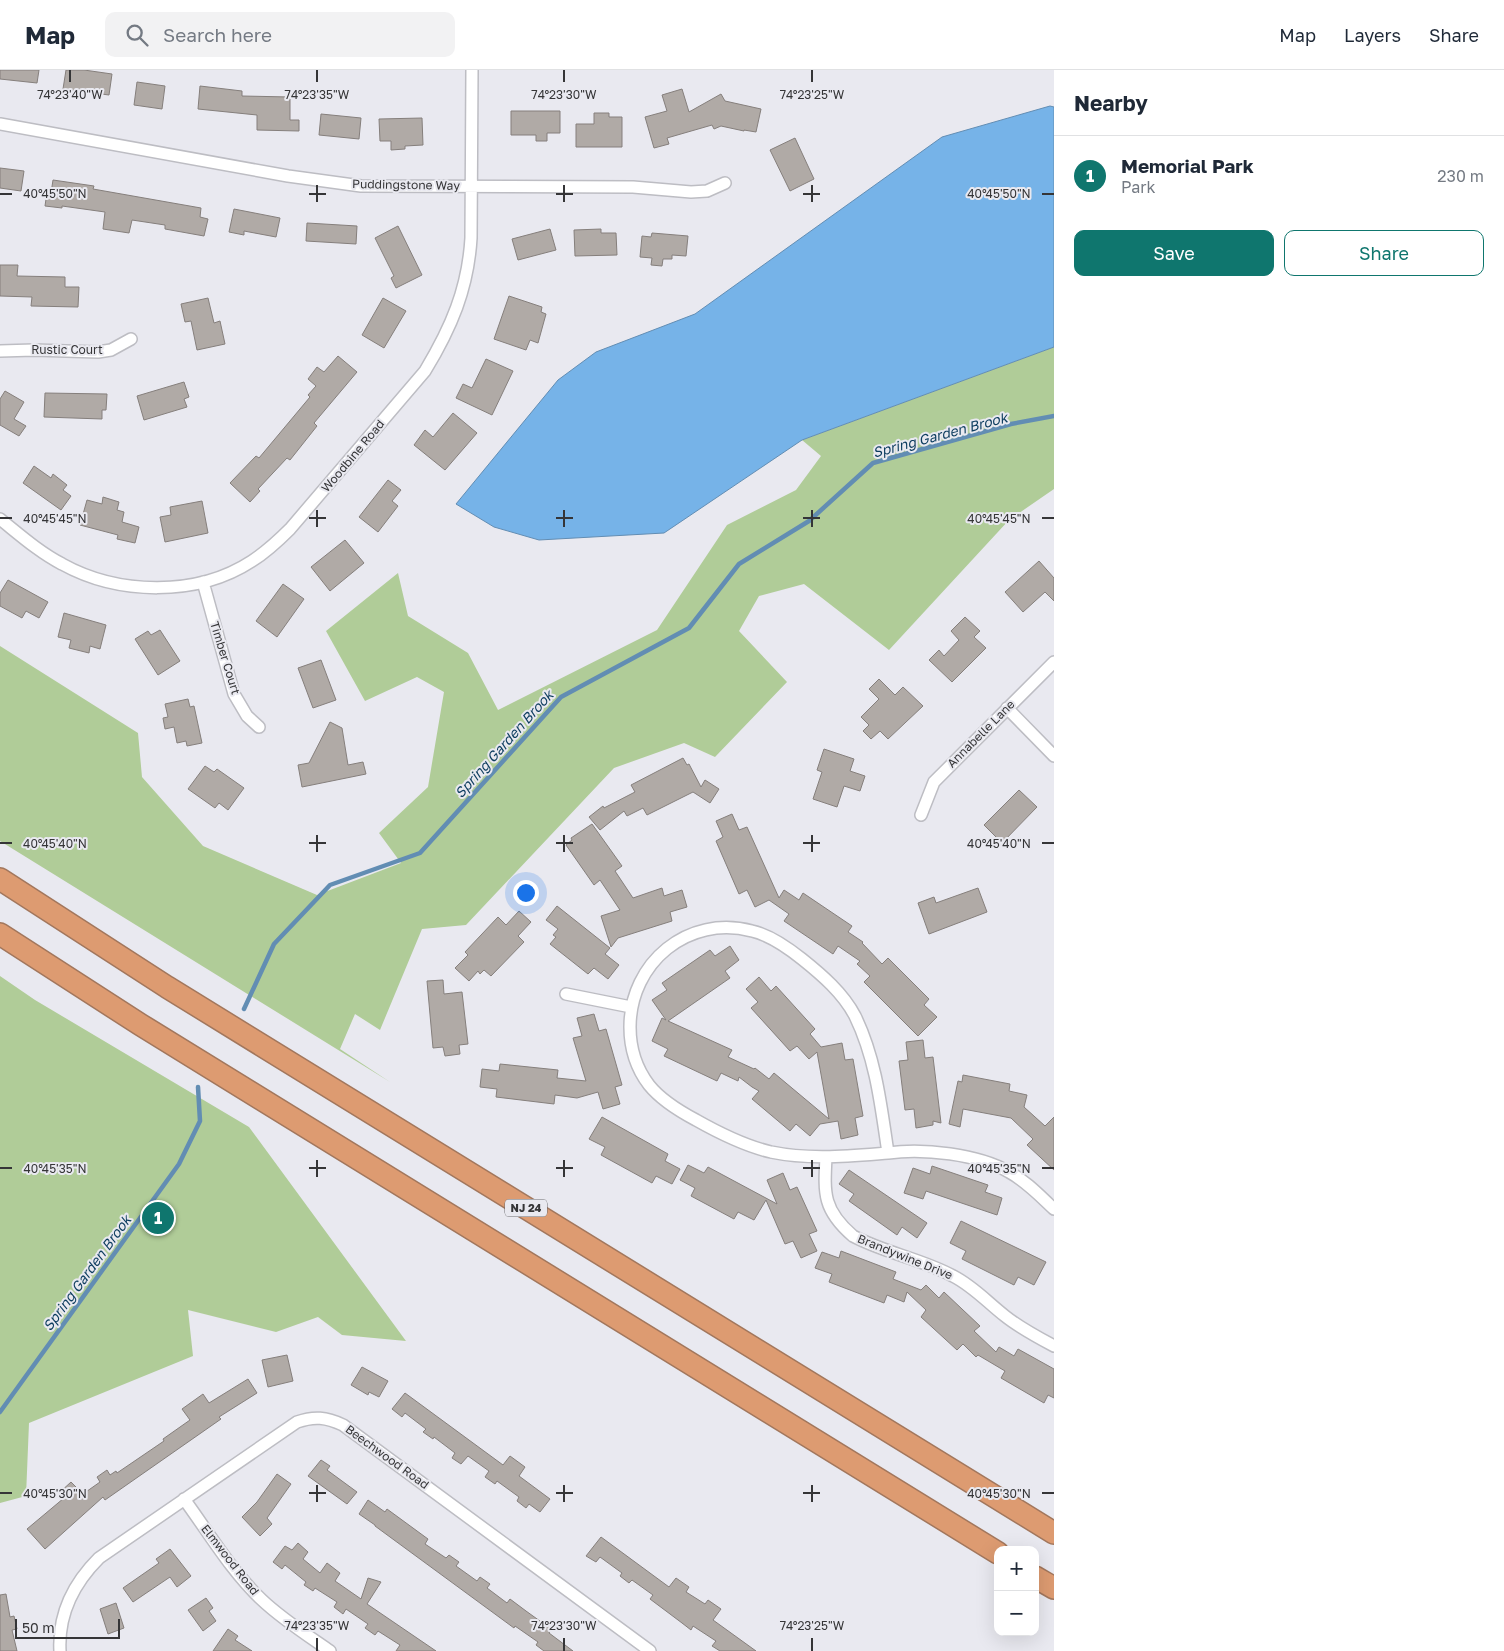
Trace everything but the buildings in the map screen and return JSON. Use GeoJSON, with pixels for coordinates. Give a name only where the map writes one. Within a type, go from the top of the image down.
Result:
{"type":"FeatureCollection","features":[{"type":"Feature","properties":{"kind":"highway","name":"NJ 24"},"geometry":{"type":"LineString","coordinates":[[0,879],[167,987],[1054,1533]]}},
{"type":"Feature","properties":{"kind":"highway"},"geometry":{"type":"LineString","coordinates":[[0,934],[141,1025],[994,1552]]}},
{"type":"Feature","properties":{"kind":"highway"},"geometry":{"type":"LineString","coordinates":[[1039,1579],[1054,1588]]}},
{"type":"Feature","properties":{"kind":"street","name":"Woodbine Road"},"geometry":{"type":"LineString","coordinates":[[0,519],[40,551],[62,565],[86,575],[111,582],[162,588],[202,582],[228,574],[271,547],[290,530],[425,371],[451,322],[465,284],[471,238],[472,70]]}},
{"type":"Feature","properties":{"kind":"street","name":"Puddingstone Way"},"geometry":{"type":"LineString","coordinates":[[0,124],[288,176],[361,186],[632,187],[690,192],[707,191],[724,183]]}},
{"type":"Feature","properties":{"kind":"street","name":"Rustic Court"},"geometry":{"type":"LineString","coordinates":[[0,351],[98,352],[111,350],[131,339]]}},
{"type":"Feature","properties":{"kind":"street","name":"Timber Court"},"geometry":{"type":"LineString","coordinates":[[202,582],[234,694],[247,716],[259,727]]}},
{"type":"Feature","properties":{"kind":"street","name":"Annabelle Lane"},"geometry":{"type":"LineString","coordinates":[[921,815],[934,782],[1054,662]]}},
{"type":"Feature","properties":{"kind":"street"},"geometry":{"type":"LineString","coordinates":[[1007,708],[1054,756]]}},
{"type":"Feature","properties":{"kind":"street"},"geometry":{"type":"LineString","coordinates":[[888,1152],[876,1080],[862,1032],[854,1014],[841,996],[819,973],[791,951],[770,937],[752,930],[729,927],[713,928],[677,941],[662,952],[649,967],[636,990],[631,1006],[630,1039],[634,1058],[640,1072],[650,1086],[660,1097],[684,1114],[745,1143],[769,1152],[786,1155],[826,1157],[928,1151],[981,1161],[1008,1171],[1027,1184],[1054,1209]]}},
{"type":"Feature","properties":{"kind":"street"},"geometry":{"type":"LineString","coordinates":[[566,994],[631,1006]]}},
{"type":"Feature","properties":{"kind":"street","name":"Brandywine Drive"},"geometry":{"type":"LineString","coordinates":[[826,1157],[824,1188],[826,1200],[834,1215],[853,1236],[929,1264],[955,1276],[1025,1330],[1054,1346]]}},
{"type":"Feature","properties":{"kind":"street","name":"Beechwood Road"},"geometry":{"type":"LineString","coordinates":[[60,1651],[61,1624],[66,1605],[74,1588],[85,1572],[99,1558],[297,1422],[309,1418],[322,1417],[343,1425],[650,1651]]}},
{"type":"Feature","properties":{"kind":"street","name":"Elmwood Road"},"geometry":{"type":"LineString","coordinates":[[184,1499],[240,1576],[262,1600],[284,1619],[330,1651]]}},
{"type":"Feature","properties":{"kind":"green space"},"geometry":{"type":"Polygon","coordinates":[[[1054,347],[1054,489],[1009,520],[889,650],[804,584],[759,596],[739,631],[787,682],[715,757],[684,743],[614,768],[466,925],[422,929],[380,1030],[355,1014],[340,1049],[390,1082],[0,841],[0,646],[138,733],[142,777],[203,846],[317,895],[401,863],[379,833],[428,787],[444,692],[417,677],[365,701],[326,631],[398,573],[408,616],[468,653],[498,710],[657,630],[727,525],[796,490],[821,456],[802,440],[1054,347]]]}},
{"type":"Feature","properties":{"kind":"green space"},"geometry":{"type":"Polygon","coordinates":[[[0,976],[35,1000],[249,1127],[406,1341],[342,1335],[318,1317],[276,1332],[188,1310],[193,1356],[29,1423],[26,1496],[0,1503],[0,976]]]}},
{"type":"Feature","properties":{"kind":"water"},"geometry":{"type":"Polygon","coordinates":[[[1050,106],[1054,107],[1054,347],[802,440],[664,533],[539,540],[494,527],[456,504],[558,380],[596,352],[695,314],[942,137],[1050,106]]]}},
{"type":"Feature","properties":{"kind":"waterway","name":"Spring Garden Brook"},"geometry":{"type":"LineString","coordinates":[[244,1009],[274,944],[330,885],[420,853],[561,697],[689,628],[739,564],[809,521],[873,463],[1011,424],[1054,416]]}},
{"type":"Feature","properties":{"kind":"waterway","name":"Spring Garden Brook"},"geometry":{"type":"LineString","coordinates":[[0,1412],[179,1164],[200,1121],[198,1087]]}},
{"type":"Feature","properties":{"kind":"place","name":"Memorial Park"},"geometry":{"type":"Point","coordinates":[158,1218]}}]}
